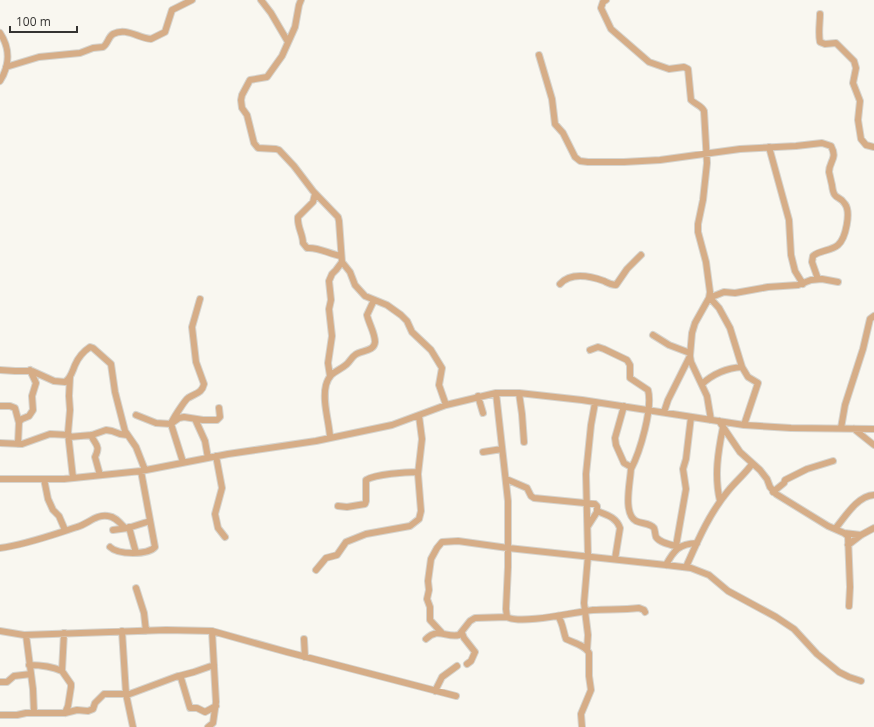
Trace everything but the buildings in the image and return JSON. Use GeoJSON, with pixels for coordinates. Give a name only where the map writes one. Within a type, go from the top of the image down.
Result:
{"type":"FeatureCollection","features":[{"type":"Feature","properties":{"kind":"street"},"geometry":{"type":"LineString","coordinates":[[6,68],[39,57],[80,53],[93,48],[103,47],[112,35],[121,32],[128,32],[151,39],[165,32],[172,10],[192,0]]}},
{"type":"Feature","properties":{"kind":"street"},"geometry":{"type":"LineString","coordinates":[[261,0],[271,13],[288,42]]}},
{"type":"Feature","properties":{"kind":"street"},"geometry":{"type":"LineString","coordinates":[[301,0],[295,27],[282,56],[267,77],[250,80],[242,95],[242,106],[247,115],[255,146],[258,148],[276,148],[279,150],[294,166],[315,194],[338,217],[341,259],[329,281],[331,302],[329,309],[332,336],[328,363],[330,376]]}},
{"type":"Feature","properties":{"kind":"street"},"geometry":{"type":"LineString","coordinates":[[606,0],[603,2],[601,8],[611,29],[636,52],[649,62],[661,67],[669,69],[684,67],[688,69],[691,100],[703,108],[704,111],[707,163],[703,200],[698,224],[706,262],[710,298],[695,323],[692,333],[690,354],[691,362],[702,384],[708,401],[710,420]]}},
{"type":"Feature","properties":{"kind":"street"},"geometry":{"type":"LineString","coordinates":[[820,14],[820,42],[825,44],[836,43],[854,61],[856,68],[853,83],[860,101],[858,120],[862,139],[866,145],[874,147]]}},
{"type":"Feature","properties":{"kind":"street"},"geometry":{"type":"LineString","coordinates":[[0,33],[7,45],[8,57],[6,68],[0,81]]}},
{"type":"Feature","properties":{"kind":"street"},"geometry":{"type":"LineString","coordinates":[[539,55],[552,99],[555,124],[563,133],[578,160],[588,162],[624,162],[660,160],[740,149],[822,143],[831,146],[834,152],[834,158],[829,172],[833,191],[834,195],[845,204],[848,214],[844,237],[839,245],[813,256],[812,262],[818,279]]}},
{"type":"Feature","properties":{"kind":"street"},"geometry":{"type":"LineString","coordinates":[[769,147],[789,220],[795,270],[803,284]]}},
{"type":"Feature","properties":{"kind":"street"},"geometry":{"type":"LineString","coordinates":[[315,194],[314,202],[298,217],[298,224],[303,237],[303,243],[307,248],[318,248],[341,259],[350,272],[358,291],[365,296],[387,305],[407,321],[412,332],[434,355],[442,368],[439,385],[446,405]]}},
{"type":"Feature","properties":{"kind":"street"},"geometry":{"type":"LineString","coordinates":[[560,284],[565,279],[576,276],[599,280],[611,285],[616,284],[642,255]]}},
{"type":"Feature","properties":{"kind":"street"},"geometry":{"type":"LineString","coordinates":[[710,298],[724,292],[735,293],[768,287],[798,286],[825,278],[838,282]]}},
{"type":"Feature","properties":{"kind":"street"},"geometry":{"type":"LineString","coordinates":[[710,298],[719,308],[730,328],[742,367],[748,377],[758,384],[744,425]]}},
{"type":"Feature","properties":{"kind":"street"},"geometry":{"type":"LineString","coordinates":[[183,462],[172,423],[173,418],[185,400],[201,391],[204,384],[196,362],[192,328],[200,299]]}},
{"type":"Feature","properties":{"kind":"street"},"geometry":{"type":"LineString","coordinates":[[330,437],[325,394],[326,386],[330,376],[336,370],[346,365],[356,354],[371,349],[374,346],[375,343],[373,334],[367,315],[374,300]]}},
{"type":"Feature","properties":{"kind":"street"},"geometry":{"type":"LineString","coordinates":[[841,428],[844,405],[863,349],[871,318],[874,316]]}},
{"type":"Feature","properties":{"kind":"street"},"geometry":{"type":"LineString","coordinates":[[868,327],[872,326],[874,322]]}},
{"type":"Feature","properties":{"kind":"street"},"geometry":{"type":"LineString","coordinates":[[653,335],[669,345],[690,354]]}},
{"type":"Feature","properties":{"kind":"street"},"geometry":{"type":"LineString","coordinates":[[73,478],[69,436],[70,377],[76,363],[90,346],[108,361],[112,368],[115,392],[127,435],[136,447],[143,470],[155,546],[150,550],[136,553],[121,553],[110,547]]}},
{"type":"Feature","properties":{"kind":"street"},"geometry":{"type":"LineString","coordinates":[[590,350],[594,348],[601,348],[627,360],[630,365],[630,378],[648,390],[648,410],[638,456],[631,469],[628,503],[632,516],[636,520],[653,527],[658,539],[678,546],[697,543]]}},
{"type":"Feature","properties":{"kind":"street"},"geometry":{"type":"LineString","coordinates":[[664,412],[670,395],[690,354]]}},
{"type":"Feature","properties":{"kind":"street"},"geometry":{"type":"LineString","coordinates":[[702,384],[728,369],[742,367]]}},
{"type":"Feature","properties":{"kind":"street"},"geometry":{"type":"LineString","coordinates":[[0,370],[30,370],[57,382],[65,382],[70,377]]}},
{"type":"Feature","properties":{"kind":"street"},"geometry":{"type":"LineString","coordinates":[[19,423],[22,418],[29,416],[33,410],[32,396],[36,383],[30,370]]}},
{"type":"Feature","properties":{"kind":"street"},"geometry":{"type":"LineString","coordinates":[[496,392],[508,500],[507,617]]}},
{"type":"Feature","properties":{"kind":"street"},"geometry":{"type":"LineString","coordinates":[[0,479],[73,478],[143,470],[216,456],[316,441],[392,425],[446,405],[496,392],[518,393],[624,406],[710,420],[721,424],[792,428],[874,429]]}},
{"type":"Feature","properties":{"kind":"street"},"geometry":{"type":"LineString","coordinates":[[518,393],[522,414],[524,442]]}},
{"type":"Feature","properties":{"kind":"street"},"geometry":{"type":"LineString","coordinates":[[478,396],[483,413]]}},
{"type":"Feature","properties":{"kind":"street"},"geometry":{"type":"LineString","coordinates":[[582,727],[581,714],[591,690],[589,676],[590,660],[587,650],[588,635],[584,612],[588,556],[588,503],[586,474],[595,403]]}},
{"type":"Feature","properties":{"kind":"street"},"geometry":{"type":"LineString","coordinates":[[0,406],[10,406],[15,408],[19,423],[18,444]]}},
{"type":"Feature","properties":{"kind":"street"},"geometry":{"type":"LineString","coordinates":[[624,406],[615,438],[616,445],[624,463],[630,466],[631,469]]}},
{"type":"Feature","properties":{"kind":"street"},"geometry":{"type":"LineString","coordinates":[[136,415],[156,423],[172,423],[180,418],[208,421],[218,419],[220,414],[219,408]]}},
{"type":"Feature","properties":{"kind":"street"},"geometry":{"type":"LineString","coordinates":[[316,570],[324,560],[337,555],[346,542],[366,534],[410,526],[419,519],[421,511],[418,472],[422,439],[419,416]]}},
{"type":"Feature","properties":{"kind":"street"},"geometry":{"type":"LineString","coordinates":[[666,565],[678,546],[686,489],[683,469],[686,459],[691,417]]}},
{"type":"Feature","properties":{"kind":"street"},"geometry":{"type":"LineString","coordinates":[[196,419],[205,441],[208,458]]}},
{"type":"Feature","properties":{"kind":"street"},"geometry":{"type":"LineString","coordinates":[[721,424],[740,452],[763,474],[774,492],[828,526],[844,533],[861,535]]}},
{"type":"Feature","properties":{"kind":"street"},"geometry":{"type":"LineString","coordinates":[[720,501],[717,486],[717,459],[721,424]]}},
{"type":"Feature","properties":{"kind":"street"},"geometry":{"type":"LineString","coordinates":[[854,429],[874,445]]}},
{"type":"Feature","properties":{"kind":"street"},"geometry":{"type":"LineString","coordinates":[[0,443],[18,444],[34,441],[53,433],[69,436],[91,435],[110,430],[127,435]]}},
{"type":"Feature","properties":{"kind":"street"},"geometry":{"type":"LineString","coordinates":[[91,435],[97,445],[98,452],[95,459],[100,475]]}},
{"type":"Feature","properties":{"kind":"street"},"geometry":{"type":"LineString","coordinates":[[483,452],[502,450]]}},
{"type":"Feature","properties":{"kind":"street"},"geometry":{"type":"LineString","coordinates":[[216,456],[222,488],[215,514],[218,528],[225,536]]}},
{"type":"Feature","properties":{"kind":"street"},"geometry":{"type":"LineString","coordinates":[[774,492],[784,483],[785,480],[807,469],[832,460]]}},
{"type":"Feature","properties":{"kind":"street"},"geometry":{"type":"LineString","coordinates":[[686,567],[707,521],[720,501],[752,464]]}},
{"type":"Feature","properties":{"kind":"street"},"geometry":{"type":"LineString","coordinates":[[338,506],[347,507],[365,504],[366,480],[395,473],[418,472]]}},
{"type":"Feature","properties":{"kind":"street"},"geometry":{"type":"LineString","coordinates":[[44,479],[48,499],[53,510],[59,516],[65,530]]}},
{"type":"Feature","properties":{"kind":"street"},"geometry":{"type":"LineString","coordinates":[[506,479],[527,488],[531,496],[534,498],[596,505],[596,515],[588,526]]}},
{"type":"Feature","properties":{"kind":"street"},"geometry":{"type":"LineString","coordinates":[[835,529],[855,505],[867,496],[874,495]]}},
{"type":"Feature","properties":{"kind":"street"},"geometry":{"type":"LineString","coordinates":[[597,511],[614,519],[620,526],[615,559]]}},
{"type":"Feature","properties":{"kind":"street"},"geometry":{"type":"LineString","coordinates":[[0,548],[79,527],[97,518],[106,516],[118,520],[127,528],[136,553]]}},
{"type":"Feature","properties":{"kind":"street"},"geometry":{"type":"LineString","coordinates":[[113,530],[127,528],[150,521]]}},
{"type":"Feature","properties":{"kind":"street"},"geometry":{"type":"LineString","coordinates":[[848,545],[861,535],[874,528]]}},
{"type":"Feature","properties":{"kind":"street"},"geometry":{"type":"LineString","coordinates":[[844,533],[848,536],[850,587],[849,606]]}},
{"type":"Feature","properties":{"kind":"street"},"geometry":{"type":"LineString","coordinates":[[442,633],[430,620],[430,608],[427,599],[429,590],[428,581],[430,564],[437,548],[442,542],[477,543],[508,548],[686,567],[698,570],[709,575],[728,591],[776,617],[794,629],[817,654],[839,672],[861,681]]}},
{"type":"Feature","properties":{"kind":"street"},"geometry":{"type":"LineString","coordinates":[[136,588],[144,613],[146,631]]}},
{"type":"Feature","properties":{"kind":"street"},"geometry":{"type":"LineString","coordinates":[[426,639],[433,634],[442,633],[454,636],[459,635],[470,621],[475,618],[507,617],[513,620],[584,612],[639,608],[645,612]]}},
{"type":"Feature","properties":{"kind":"street"},"geometry":{"type":"LineString","coordinates":[[558,616],[562,623],[566,639],[587,650]]}},
{"type":"Feature","properties":{"kind":"street"},"geometry":{"type":"LineString","coordinates":[[0,631],[26,635],[166,630],[212,631],[456,696]]}},
{"type":"Feature","properties":{"kind":"street"},"geometry":{"type":"LineString","coordinates":[[122,631],[126,694],[133,727]]}},
{"type":"Feature","properties":{"kind":"street"},"geometry":{"type":"LineString","coordinates":[[208,727],[213,722],[216,706],[212,631]]}},
{"type":"Feature","properties":{"kind":"street"},"geometry":{"type":"LineString","coordinates":[[62,671],[64,633]]}},
{"type":"Feature","properties":{"kind":"street"},"geometry":{"type":"LineString","coordinates":[[462,633],[475,652],[473,658],[467,664]]}},
{"type":"Feature","properties":{"kind":"street"},"geometry":{"type":"LineString","coordinates":[[26,635],[33,689],[34,713]]}},
{"type":"Feature","properties":{"kind":"street"},"geometry":{"type":"LineString","coordinates":[[304,638],[305,657]]}},
{"type":"Feature","properties":{"kind":"street"},"geometry":{"type":"LineString","coordinates":[[0,715],[17,715],[26,712],[88,711],[93,709],[95,703],[104,694],[126,694],[214,664]]}},
{"type":"Feature","properties":{"kind":"street"},"geometry":{"type":"LineString","coordinates":[[29,665],[54,667],[65,674],[71,684],[68,706],[65,712]]}},
{"type":"Feature","properties":{"kind":"street"},"geometry":{"type":"LineString","coordinates":[[435,691],[442,677],[457,666]]}},
{"type":"Feature","properties":{"kind":"street"},"geometry":{"type":"LineString","coordinates":[[0,682],[7,682],[14,676],[31,674]]}},
{"type":"Feature","properties":{"kind":"street"},"geometry":{"type":"LineString","coordinates":[[179,676],[189,707],[205,712],[216,706]]}}]}
